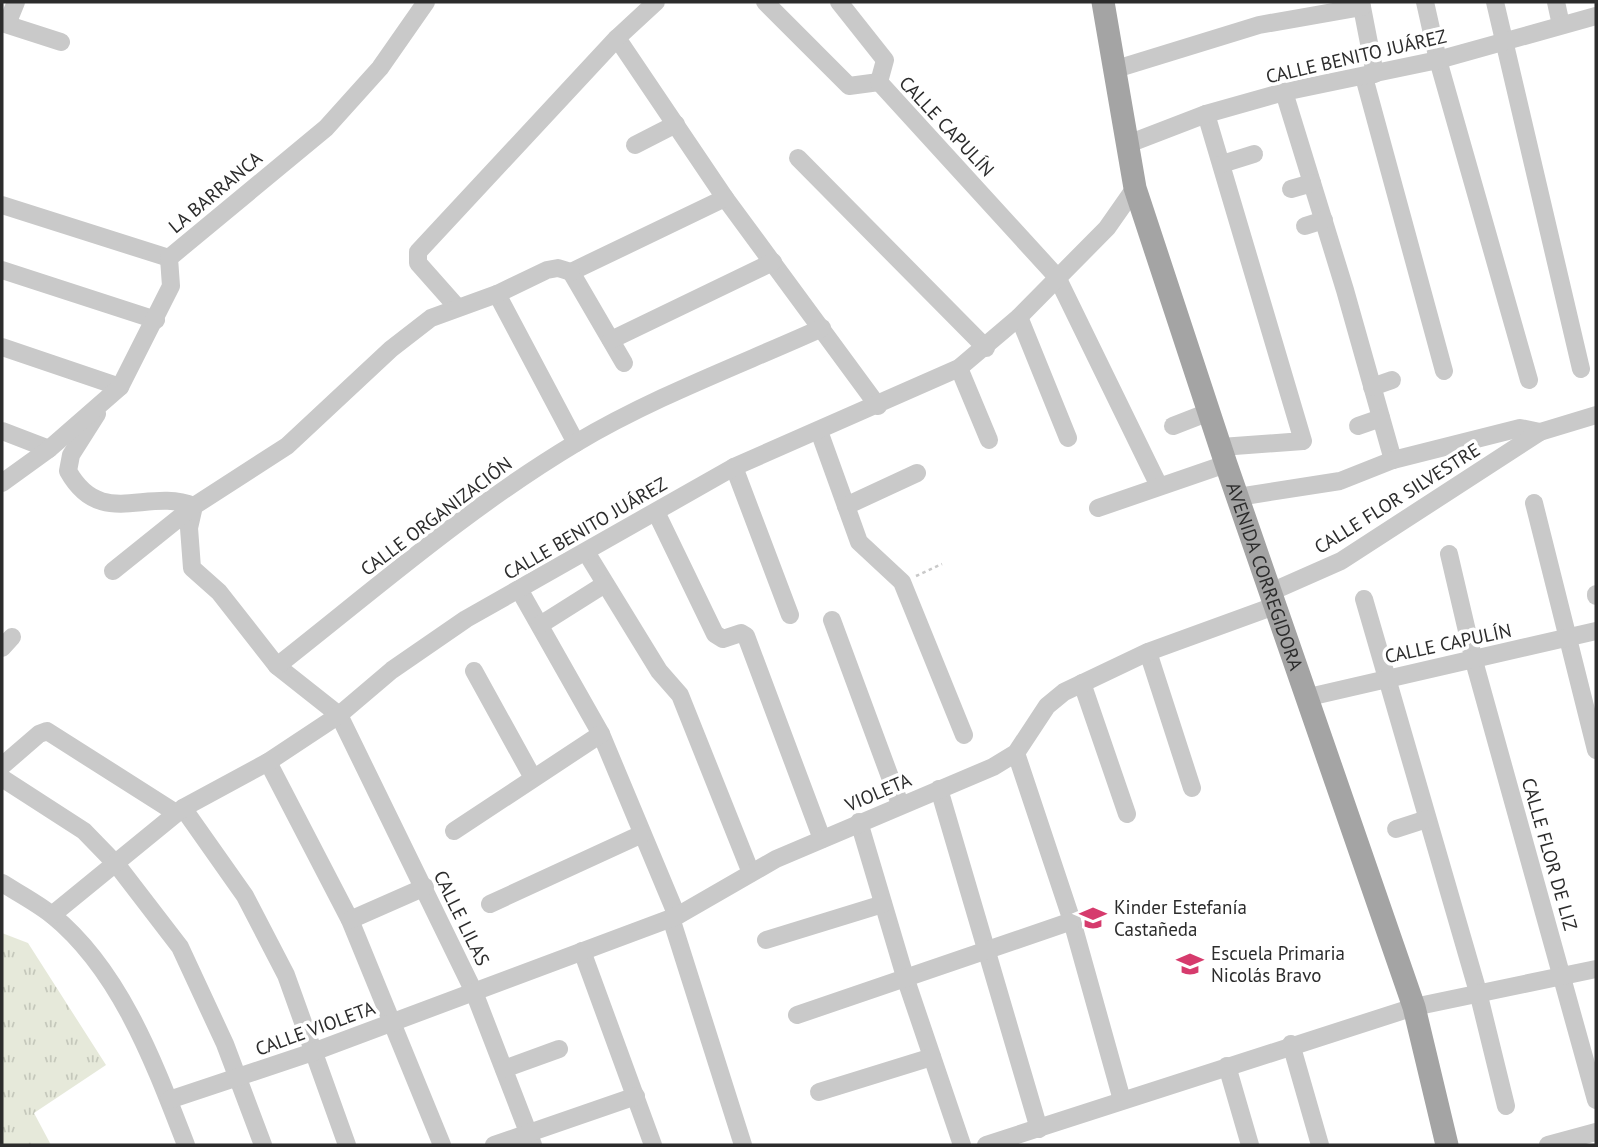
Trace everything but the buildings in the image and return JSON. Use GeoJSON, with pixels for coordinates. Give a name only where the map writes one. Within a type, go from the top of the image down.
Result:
{"type":"FeatureCollection","features":[{"type":"Feature","properties":{"kind":"main road","name":"AVENIDA CORREGIDORA"},"geometry":{"type":"LineString","coordinates":[[1104,2],[1135,188],[1223,455],[1275,598],[1414,1007],[1447,1145]]}},
{"type":"Feature","properties":{"kind":"street"},"geometry":{"type":"LineString","coordinates":[[16,2],[5,24],[61,42]]}},
{"type":"Feature","properties":{"kind":"street"},"geometry":{"type":"LineString","coordinates":[[457,307],[418,264],[416,256],[617,38],[656,2]]}},
{"type":"Feature","properties":{"kind":"street","name":"CALLE CAPULÍN"},"geometry":{"type":"LineString","coordinates":[[765,2],[849,86],[879,82],[1057,276],[1159,486]]}},
{"type":"Feature","properties":{"kind":"street"},"geometry":{"type":"LineString","coordinates":[[839,2],[885,60],[879,82]]}},
{"type":"Feature","properties":{"kind":"street"},"geometry":{"type":"LineString","coordinates":[[1425,2],[1438,60],[1529,380]]}},
{"type":"Feature","properties":{"kind":"street"},"geometry":{"type":"LineString","coordinates":[[1495,2],[1581,369]]}},
{"type":"Feature","properties":{"kind":"street"},"geometry":{"type":"LineString","coordinates":[[1556,2],[1561,25]]}},
{"type":"Feature","properties":{"kind":"street","name":"LA BARRANCA"},"geometry":{"type":"LineString","coordinates":[[2,483],[49,449],[120,387],[171,286],[169,258],[326,128],[380,68],[423,3]]}},
{"type":"Feature","properties":{"kind":"street"},"geometry":{"type":"LineString","coordinates":[[1116,69],[1259,25],[1361,4],[1370,76],[1444,372]]}},
{"type":"Feature","properties":{"kind":"street","name":"CALLE BENITO JUÁREZ"},"geometry":{"type":"LineString","coordinates":[[1128,144],[1206,114],[1284,92],[1370,76],[1561,25],[1596,19]]}},
{"type":"Feature","properties":{"kind":"street"},"geometry":{"type":"LineString","coordinates":[[617,38],[725,198],[878,406]]}},
{"type":"Feature","properties":{"kind":"street"},"geometry":{"type":"LineString","coordinates":[[1284,92],[1393,460]]}},
{"type":"Feature","properties":{"kind":"street"},"geometry":{"type":"LineString","coordinates":[[1098,508],[1159,486],[1223,455],[1303,441],[1206,114]]}},
{"type":"Feature","properties":{"kind":"street"},"geometry":{"type":"LineString","coordinates":[[635,145],[676,124]]}},
{"type":"Feature","properties":{"kind":"street"},"geometry":{"type":"LineString","coordinates":[[1222,164],[1254,154]]}},
{"type":"Feature","properties":{"kind":"street"},"geometry":{"type":"LineString","coordinates":[[798,158],[986,348]]}},
{"type":"Feature","properties":{"kind":"street"},"geometry":{"type":"LineString","coordinates":[[1291,190],[1312,183]]}},
{"type":"Feature","properties":{"kind":"street","name":"CALLE BENITO JUÁREZ"},"geometry":{"type":"LineString","coordinates":[[52,915],[117,865],[179,811],[268,762],[339,715],[392,670],[466,619],[520,591],[734,467],[878,406],[959,368],[986,348],[1019,317],[1107,228],[1135,188]]}},
{"type":"Feature","properties":{"kind":"street"},"geometry":{"type":"LineString","coordinates":[[571,272],[725,198]]}},
{"type":"Feature","properties":{"kind":"street"},"geometry":{"type":"LineString","coordinates":[[2,205],[169,258]]}},
{"type":"Feature","properties":{"kind":"street"},"geometry":{"type":"LineString","coordinates":[[1305,226],[1324,220]]}},
{"type":"Feature","properties":{"kind":"street"},"geometry":{"type":"LineString","coordinates":[[611,340],[773,262]]}},
{"type":"Feature","properties":{"kind":"street"},"geometry":{"type":"LineString","coordinates":[[113,571],[194,506],[286,446],[391,349],[432,318],[497,294],[547,270],[558,268],[571,272],[624,363]]}},
{"type":"Feature","properties":{"kind":"street"},"geometry":{"type":"LineString","coordinates":[[2,270],[156,320]]}},
{"type":"Feature","properties":{"kind":"street"},"geometry":{"type":"LineString","coordinates":[[497,294],[576,443]]}},
{"type":"Feature","properties":{"kind":"street"},"geometry":{"type":"LineString","coordinates":[[1019,317],[1068,438]]}},
{"type":"Feature","properties":{"kind":"street","name":"CALLE ORGANIZACIÓN"},"geometry":{"type":"LineString","coordinates":[[277,666],[490,497],[576,443],[617,420],[822,328]]}},
{"type":"Feature","properties":{"kind":"street"},"geometry":{"type":"LineString","coordinates":[[2,346],[120,387]]}},
{"type":"Feature","properties":{"kind":"street"},"geometry":{"type":"LineString","coordinates":[[959,368],[989,440]]}},
{"type":"Feature","properties":{"kind":"street"},"geometry":{"type":"LineString","coordinates":[[1372,387],[1392,380]]}},
{"type":"Feature","properties":{"kind":"street"},"geometry":{"type":"LineString","coordinates":[[106,400],[71,455],[68,471],[77,487],[91,499],[104,502],[132,505],[179,500],[194,506]]}},
{"type":"Feature","properties":{"kind":"street"},"geometry":{"type":"LineString","coordinates":[[1173,426],[1209,412]]}},
{"type":"Feature","properties":{"kind":"street"},"geometry":{"type":"LineString","coordinates":[[1238,496],[1340,481],[1393,460],[1520,428],[1539,432],[1596,415]]}},
{"type":"Feature","properties":{"kind":"street"},"geometry":{"type":"LineString","coordinates":[[1358,426],[1381,418]]}},
{"type":"Feature","properties":{"kind":"street"},"geometry":{"type":"LineString","coordinates":[[2,431],[49,449]]}},
{"type":"Feature","properties":{"kind":"street"},"geometry":{"type":"LineString","coordinates":[[819,431],[863,548],[891,569],[902,582],[964,735]]}},
{"type":"Feature","properties":{"kind":"street","name":"CALLE FLOR SILVESTRE"},"geometry":{"type":"LineString","coordinates":[[1275,598],[1341,561],[1539,432]]}},
{"type":"Feature","properties":{"kind":"street"},"geometry":{"type":"LineString","coordinates":[[734,467],[790,615]]}},
{"type":"Feature","properties":{"kind":"street"},"geometry":{"type":"LineString","coordinates":[[846,506],[917,473]]}},
{"type":"Feature","properties":{"kind":"street"},"geometry":{"type":"LineString","coordinates":[[1534,503],[1596,750]]}},
{"type":"Feature","properties":{"kind":"street"},"geometry":{"type":"LineString","coordinates":[[194,506],[188,528],[192,568],[219,592],[277,666],[339,715]]}},
{"type":"Feature","properties":{"kind":"street"},"geometry":{"type":"LineString","coordinates":[[656,512],[720,638],[741,633],[746,636],[822,839]]}},
{"type":"Feature","properties":{"kind":"street"},"geometry":{"type":"LineString","coordinates":[[586,552],[659,671],[680,695],[751,873]]}},
{"type":"Feature","properties":{"kind":"street","name":"CALLE FLOR DE LIZ"},"geometry":{"type":"LineString","coordinates":[[1449,554],[1474,661],[1596,1100]]}},
{"type":"Feature","properties":{"kind":"street"},"geometry":{"type":"LineString","coordinates":[[540,625],[605,584]]}},
{"type":"Feature","properties":{"kind":"street"},"geometry":{"type":"LineString","coordinates":[[520,591],[601,734],[642,834],[674,917],[743,1145]]}},
{"type":"Feature","properties":{"kind":"street","name":"VIOLETA"},"geometry":{"type":"LineString","coordinates":[[474,992],[674,917],[751,873],[822,839],[993,767],[1016,753],[1047,706],[1082,683],[1275,598]]}},
{"type":"Feature","properties":{"kind":"street"},"geometry":{"type":"LineString","coordinates":[[1364,598],[1478,992],[1506,1106]]}},
{"type":"Feature","properties":{"kind":"street"},"geometry":{"type":"LineString","coordinates":[[832,620],[900,804]]}},
{"type":"Feature","properties":{"kind":"street","name":"CALLE CAPULÍN"},"geometry":{"type":"LineString","coordinates":[[1309,697],[1596,631]]}},
{"type":"Feature","properties":{"kind":"street"},"geometry":{"type":"LineString","coordinates":[[1148,652],[1192,788]]}},
{"type":"Feature","properties":{"kind":"street"},"geometry":{"type":"LineString","coordinates":[[474,671],[533,778]]}},
{"type":"Feature","properties":{"kind":"street"},"geometry":{"type":"LineString","coordinates":[[1082,683],[1127,814]]}},
{"type":"Feature","properties":{"kind":"street","name":"CALLE LILAS"},"geometry":{"type":"LineString","coordinates":[[339,715],[474,992],[531,1139]]}},
{"type":"Feature","properties":{"kind":"street"},"geometry":{"type":"LineString","coordinates":[[2,766],[39,734],[47,731],[179,811],[245,896],[286,975],[347,1145]]}},
{"type":"Feature","properties":{"kind":"street"},"geometry":{"type":"LineString","coordinates":[[454,831],[601,734]]}},
{"type":"Feature","properties":{"kind":"street"},"geometry":{"type":"LineString","coordinates":[[1016,753],[1072,922],[1122,1100]]}},
{"type":"Feature","properties":{"kind":"street"},"geometry":{"type":"LineString","coordinates":[[268,762],[350,920],[442,1145]]}},
{"type":"Feature","properties":{"kind":"street"},"geometry":{"type":"LineString","coordinates":[[2,778],[84,831],[117,865],[180,947],[263,1145]]}},
{"type":"Feature","properties":{"kind":"street"},"geometry":{"type":"LineString","coordinates":[[939,789],[989,950],[1039,1129]]}},
{"type":"Feature","properties":{"kind":"street"},"geometry":{"type":"LineString","coordinates":[[1396,829],[1427,819]]}},
{"type":"Feature","properties":{"kind":"street"},"geometry":{"type":"LineString","coordinates":[[859,822],[906,980],[962,1145]]}},
{"type":"Feature","properties":{"kind":"street"},"geometry":{"type":"LineString","coordinates":[[490,904],[642,834]]}},
{"type":"Feature","properties":{"kind":"street"},"geometry":{"type":"LineString","coordinates":[[2,883],[52,915],[111,979],[169,1100],[186,1145]]}},
{"type":"Feature","properties":{"kind":"street"},"geometry":{"type":"LineString","coordinates":[[350,920],[425,887]]}},
{"type":"Feature","properties":{"kind":"street"},"geometry":{"type":"LineString","coordinates":[[766,940],[883,904]]}},
{"type":"Feature","properties":{"kind":"street"},"geometry":{"type":"LineString","coordinates":[[797,1015],[1072,922]]}},
{"type":"Feature","properties":{"kind":"street"},"geometry":{"type":"LineString","coordinates":[[582,951],[653,1145]]}},
{"type":"Feature","properties":{"kind":"street"},"geometry":{"type":"LineString","coordinates":[[986,1145],[1414,1007],[1596,969]]}},
{"type":"Feature","properties":{"kind":"street","name":"CALLE VIOLETA"},"geometry":{"type":"LineString","coordinates":[[169,1100],[313,1052],[474,992]]}},
{"type":"Feature","properties":{"kind":"street"},"geometry":{"type":"LineString","coordinates":[[1291,1045],[1320,1145]]}},
{"type":"Feature","properties":{"kind":"street"},"geometry":{"type":"LineString","coordinates":[[504,1069],[559,1049]]}},
{"type":"Feature","properties":{"kind":"street"},"geometry":{"type":"LineString","coordinates":[[819,1092],[932,1057]]}},
{"type":"Feature","properties":{"kind":"street"},"geometry":{"type":"LineString","coordinates":[[1227,1066],[1250,1145]]}},
{"type":"Feature","properties":{"kind":"street"},"geometry":{"type":"LineString","coordinates":[[494,1145],[531,1139],[636,1096]]}},
{"type":"Feature","properties":{"kind":"street"},"geometry":{"type":"LineString","coordinates":[[1548,1145],[1596,1132]]}},
{"type":"Feature","properties":{"kind":"path"},"geometry":{"type":"LineString","coordinates":[[902,582],[942,564]]}},
{"type":"Feature","properties":{"kind":"green space"},"geometry":{"type":"Polygon","coordinates":[[[2,933],[28,943],[106,1065],[34,1113],[51,1145],[2,1145],[2,933]]]}},
{"type":"Feature","properties":{"kind":"place","name":"Kinder Estefanía Castañeda"},"geometry":{"type":"Point","coordinates":[1093,918]}},
{"type":"Feature","properties":{"kind":"place","name":"Escuela Primaria Nicolás Bravo"},"geometry":{"type":"Point","coordinates":[1190,964]}}]}
